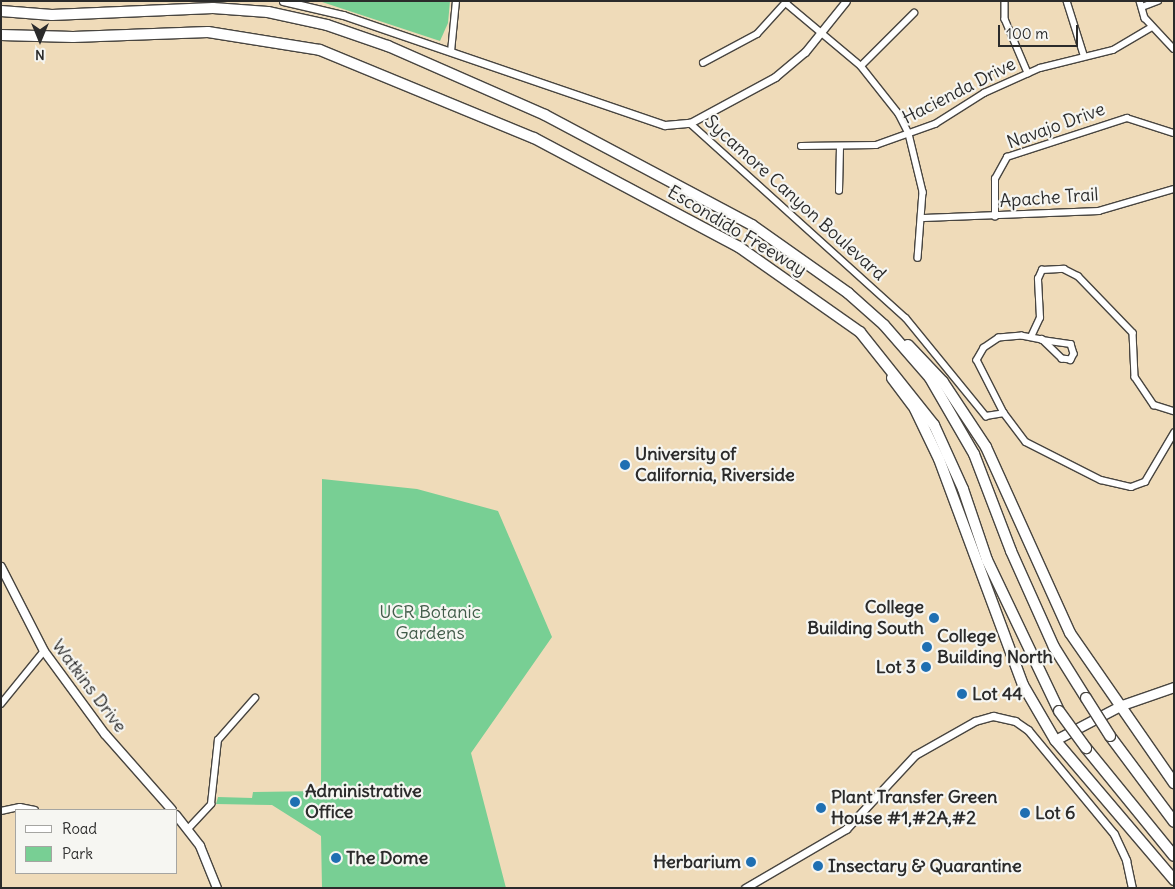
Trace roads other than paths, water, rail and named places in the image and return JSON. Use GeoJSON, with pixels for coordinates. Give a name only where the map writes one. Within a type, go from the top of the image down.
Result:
{"type":"FeatureCollection","features":[{"type":"Feature","properties":{"kind":"highway","name":"Escondido Freeway"},"geometry":{"type":"LineString","coordinates":[[1,11],[52,14],[212,8],[268,12],[327,25],[388,46],[545,115],[752,225],[806,260],[884,324],[930,378],[974,454],[1046,629],[1110,736],[1174,822]]}},
{"type":"Feature","properties":{"kind":"highway","name":"Escondido Freeway"},"geometry":{"type":"LineString","coordinates":[[1,35],[22,37],[208,32],[320,50],[472,110],[629,186],[739,247],[860,332],[934,424],[963,489],[987,560],[1059,711],[1086,748],[1174,856]]}},
{"type":"Feature","properties":{"kind":"highway"},"geometry":{"type":"LineString","coordinates":[[1,39],[22,37]]}},
{"type":"Feature","properties":{"kind":"highway"},"geometry":{"type":"LineString","coordinates":[[884,324],[922,357],[966,414],[993,459],[1052,599],[1174,783]]}},
{"type":"Feature","properties":{"kind":"highway"},"geometry":{"type":"LineString","coordinates":[[860,332],[926,429],[1023,686],[1055,740],[1174,880]]}},
{"type":"Feature","properties":{"kind":"main road","name":"Watkins Drive"},"geometry":{"type":"LineString","coordinates":[[1,567],[44,651],[105,734],[171,809]]}},
{"type":"Feature","properties":{"kind":"main road"},"geometry":{"type":"LineString","coordinates":[[1055,740],[1122,705],[1174,687]]}},
{"type":"Feature","properties":{"kind":"main road"},"geometry":{"type":"LineString","coordinates":[[178,817],[188,829],[217,888]]}},
{"type":"Feature","properties":{"kind":"street","name":"Sycamore Canyon Boulevard"},"geometry":{"type":"LineString","coordinates":[[283,1],[343,15],[656,124],[690,123],[909,322],[982,412],[993,418],[1004,413]]}},
{"type":"Feature","properties":{"kind":"street"},"geometry":{"type":"LineString","coordinates":[[451,52],[456,1]]}},
{"type":"Feature","properties":{"kind":"street"},"geometry":{"type":"LineString","coordinates":[[690,123],[776,77],[822,30],[846,1]]}},
{"type":"Feature","properties":{"kind":"street"},"geometry":{"type":"LineString","coordinates":[[1005,1],[1005,19],[1028,73]]}},
{"type":"Feature","properties":{"kind":"street"},"geometry":{"type":"LineString","coordinates":[[1068,1],[1084,54]]}},
{"type":"Feature","properties":{"kind":"street"},"geometry":{"type":"LineString","coordinates":[[1158,1],[1141,4],[1152,27],[1174,49]]}},
{"type":"Feature","properties":{"kind":"street"},"geometry":{"type":"LineString","coordinates":[[703,63],[757,34],[786,2],[822,30],[888,94],[909,134],[922,186],[924,218],[918,258]]}},
{"type":"Feature","properties":{"kind":"street"},"geometry":{"type":"LineString","coordinates":[[861,66],[914,13]]}},
{"type":"Feature","properties":{"kind":"street","name":"Hacienda Drive"},"geometry":{"type":"LineString","coordinates":[[800,146],[876,146],[909,134],[1028,73],[1084,54],[1113,50],[1152,27]]}},
{"type":"Feature","properties":{"kind":"street","name":"Navajo Drive"},"geometry":{"type":"LineString","coordinates":[[995,217],[995,179],[1007,158],[1127,118],[1174,133]]}},
{"type":"Feature","properties":{"kind":"street"},"geometry":{"type":"LineString","coordinates":[[839,191],[840,147]]}},
{"type":"Feature","properties":{"kind":"street","name":"Apache Trail"},"geometry":{"type":"LineString","coordinates":[[924,218],[995,217],[1099,211],[1174,189]]}},
{"type":"Feature","properties":{"kind":"street"},"geometry":{"type":"LineString","coordinates":[[1031,336],[1040,318],[1038,279],[1042,270],[1064,269],[1078,276],[1133,333],[1135,377],[1154,405],[1174,411]]}},
{"type":"Feature","properties":{"kind":"street"},"geometry":{"type":"LineString","coordinates":[[1042,340],[1062,359],[1071,360],[1074,354],[1071,344],[1042,340],[1031,336],[999,338],[984,348],[977,360],[1004,413],[1026,442],[1041,452],[1101,480],[1132,487],[1145,482],[1174,433]]}},
{"type":"Feature","properties":{"kind":"street"},"geometry":{"type":"LineString","coordinates":[[1,704],[44,651]]}},
{"type":"Feature","properties":{"kind":"street"},"geometry":{"type":"LineString","coordinates":[[188,829],[211,804],[218,740],[255,698]]}},
{"type":"Feature","properties":{"kind":"street"},"geometry":{"type":"LineString","coordinates":[[745,888],[829,842],[870,808],[908,761],[985,717],[1008,718],[1028,730],[1118,840],[1132,888]]}},
{"type":"Feature","properties":{"kind":"street"},"geometry":{"type":"LineString","coordinates":[[1,812],[20,807],[30,809]]}},
{"type":"Feature","properties":{"kind":"place","name":"University of California, Riverside"},"geometry":{"type":"Point","coordinates":[625,465]}},
{"type":"Feature","properties":{"kind":"place","name":"College Building South"},"geometry":{"type":"Point","coordinates":[934,618]}},
{"type":"Feature","properties":{"kind":"place","name":"College Building North"},"geometry":{"type":"Point","coordinates":[927,647]}},
{"type":"Feature","properties":{"kind":"place","name":"Lot 3"},"geometry":{"type":"Point","coordinates":[926,667]}},
{"type":"Feature","properties":{"kind":"place","name":"Lot 44"},"geometry":{"type":"Point","coordinates":[962,694]}},
{"type":"Feature","properties":{"kind":"place","name":"Administrative Office"},"geometry":{"type":"Point","coordinates":[295,802]}},
{"type":"Feature","properties":{"kind":"place","name":"Plant Transfer Green House #1,#2A,#2"},"geometry":{"type":"Point","coordinates":[821,808]}},
{"type":"Feature","properties":{"kind":"place","name":"Lot 6"},"geometry":{"type":"Point","coordinates":[1025,813]}},
{"type":"Feature","properties":{"kind":"place","name":"The Dome"},"geometry":{"type":"Point","coordinates":[336,858]}},
{"type":"Feature","properties":{"kind":"place","name":"Herbarium"},"geometry":{"type":"Point","coordinates":[751,862]}},
{"type":"Feature","properties":{"kind":"place","name":"Insectary & Quarantine"},"geometry":{"type":"Point","coordinates":[818,866]}},
{"type":"Feature","properties":{"kind":"park label","name":"UCR Botanic Gardens"},"geometry":{"type":"Point","coordinates":[430,623]}}]}
